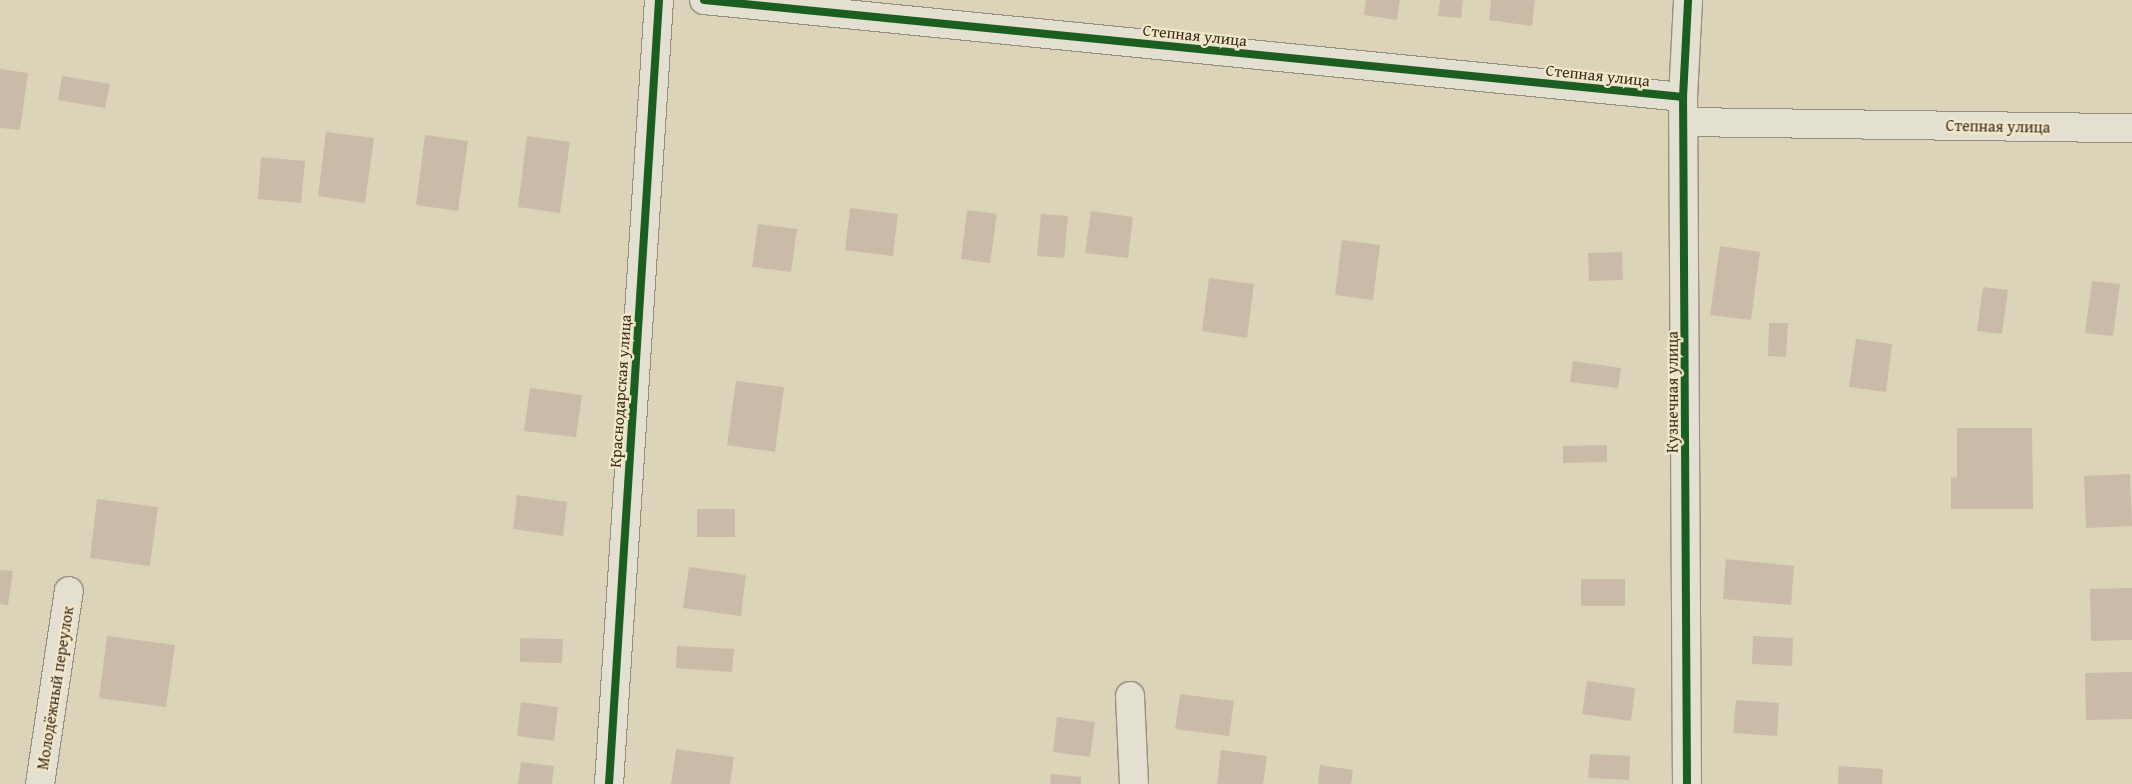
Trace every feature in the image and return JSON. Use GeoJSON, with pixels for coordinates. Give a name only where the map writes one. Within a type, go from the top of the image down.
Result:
{"type":"FeatureCollection","features":[{"type":"Feature","properties":{"kind":"street","name":"Краснодарская улица"},"geometry":{"type":"LineString","coordinates":[[609,784],[659,0]]}},
{"type":"Feature","properties":{"kind":"street","name":"Степная улица"},"geometry":{"type":"LineString","coordinates":[[704,0],[1683,109],[2132,128]]}},
{"type":"Feature","properties":{"kind":"street","name":"Кузнечная улица"},"geometry":{"type":"LineString","coordinates":[[1687,784],[1683,109],[1688,0]]}},
{"type":"Feature","properties":{"kind":"street","name":"Молодёжный переулок"},"geometry":{"type":"LineString","coordinates":[[40,784],[69,591]]}},
{"type":"Feature","properties":{"kind":"street"},"geometry":{"type":"LineString","coordinates":[[1130,696],[1134,784]]}},
{"type":"Feature","properties":{"kind":"building"},"geometry":{"type":"Polygon","coordinates":[[[1366,0],[1400,0],[1397,20],[1364,15],[1366,0]]]}},
{"type":"Feature","properties":{"kind":"building"},"geometry":{"type":"Polygon","coordinates":[[[1440,0],[1463,0],[1461,18],[1438,16],[1440,0]]]}},
{"type":"Feature","properties":{"kind":"building"},"geometry":{"type":"Polygon","coordinates":[[[1491,0],[1535,0],[1532,26],[1489,20],[1491,0]]]}},
{"type":"Feature","properties":{"kind":"building"},"geometry":{"type":"Polygon","coordinates":[[[0,69],[28,73],[20,130],[0,128],[0,69]]]}},
{"type":"Feature","properties":{"kind":"building"},"geometry":{"type":"Polygon","coordinates":[[[62,76],[110,84],[105,108],[58,100],[62,76]]]}},
{"type":"Feature","properties":{"kind":"building"},"geometry":{"type":"Polygon","coordinates":[[[326,132],[374,138],[365,203],[318,196],[326,132]]]}},
{"type":"Feature","properties":{"kind":"building"},"geometry":{"type":"Polygon","coordinates":[[[425,135],[468,141],[458,211],[416,205],[425,135]]]}},
{"type":"Feature","properties":{"kind":"building"},"geometry":{"type":"Polygon","coordinates":[[[527,136],[570,142],[560,213],[518,207],[527,136]]]}},
{"type":"Feature","properties":{"kind":"building"},"geometry":{"type":"Polygon","coordinates":[[[261,157],[305,161],[301,203],[258,199],[261,157]]]}},
{"type":"Feature","properties":{"kind":"building"},"geometry":{"type":"Polygon","coordinates":[[[850,208],[898,214],[893,256],[845,250],[850,208]]]}},
{"type":"Feature","properties":{"kind":"building"},"geometry":{"type":"Polygon","coordinates":[[[967,210],[997,214],[990,263],[961,259],[967,210]]]}},
{"type":"Feature","properties":{"kind":"building"},"geometry":{"type":"Polygon","coordinates":[[[1091,211],[1133,217],[1128,258],[1085,253],[1091,211]]]}},
{"type":"Feature","properties":{"kind":"building"},"geometry":{"type":"Polygon","coordinates":[[[1041,214],[1068,216],[1064,258],[1037,256],[1041,214]]]}},
{"type":"Feature","properties":{"kind":"building"},"geometry":{"type":"Polygon","coordinates":[[[758,224],[797,229],[791,272],[752,267],[758,224]]]}},
{"type":"Feature","properties":{"kind":"building"},"geometry":{"type":"Polygon","coordinates":[[[1342,240],[1380,245],[1373,300],[1335,295],[1342,240]]]}},
{"type":"Feature","properties":{"kind":"building"},"geometry":{"type":"Polygon","coordinates":[[[1720,246],[1760,252],[1751,320],[1710,315],[1720,246]]]}},
{"type":"Feature","properties":{"kind":"building"},"geometry":{"type":"Polygon","coordinates":[[[1622,252],[1623,280],[1589,281],[1588,253],[1622,252]]]}},
{"type":"Feature","properties":{"kind":"building"},"geometry":{"type":"Polygon","coordinates":[[[1209,278],[1254,284],[1247,338],[1202,331],[1209,278]]]}},
{"type":"Feature","properties":{"kind":"building"},"geometry":{"type":"Polygon","coordinates":[[[2092,281],[2120,284],[2113,336],[2085,333],[2092,281]]]}},
{"type":"Feature","properties":{"kind":"building"},"geometry":{"type":"Polygon","coordinates":[[[1983,287],[2008,290],[2002,334],[1977,331],[1983,287]]]}},
{"type":"Feature","properties":{"kind":"building"},"geometry":{"type":"Polygon","coordinates":[[[1769,323],[1788,323],[1786,357],[1768,356],[1769,323]]]}},
{"type":"Feature","properties":{"kind":"building"},"geometry":{"type":"Polygon","coordinates":[[[1856,339],[1892,344],[1886,392],[1849,387],[1856,339]]]}},
{"type":"Feature","properties":{"kind":"building"},"geometry":{"type":"Polygon","coordinates":[[[1573,361],[1621,368],[1618,388],[1570,382],[1573,361]]]}},
{"type":"Feature","properties":{"kind":"building"},"geometry":{"type":"Polygon","coordinates":[[[736,381],[784,387],[775,452],[727,445],[736,381]]]}},
{"type":"Feature","properties":{"kind":"building"},"geometry":{"type":"Polygon","coordinates":[[[530,388],[582,395],[576,437],[524,431],[530,388]]]}},
{"type":"Feature","properties":{"kind":"building"},"geometry":{"type":"Polygon","coordinates":[[[1957,428],[2032,428],[2033,509],[1951,509],[1951,477],[1957,478],[1957,428]]]}},
{"type":"Feature","properties":{"kind":"building"},"geometry":{"type":"Polygon","coordinates":[[[1607,445],[1607,462],[1563,463],[1563,446],[1607,445]]]}},
{"type":"Feature","properties":{"kind":"building"},"geometry":{"type":"Polygon","coordinates":[[[2130,474],[2132,526],[2086,528],[2084,476],[2130,474]]]}},
{"type":"Feature","properties":{"kind":"building"},"geometry":{"type":"Polygon","coordinates":[[[517,495],[567,502],[563,536],[513,529],[517,495]]]}},
{"type":"Feature","properties":{"kind":"building"},"geometry":{"type":"Polygon","coordinates":[[[97,499],[158,507],[150,566],[90,558],[97,499]]]}},
{"type":"Feature","properties":{"kind":"building"},"geometry":{"type":"Polygon","coordinates":[[[697,509],[735,509],[735,537],[697,537],[697,509]]]}},
{"type":"Feature","properties":{"kind":"building"},"geometry":{"type":"Polygon","coordinates":[[[1726,559],[1794,566],[1791,605],[1723,599],[1726,559]]]}},
{"type":"Feature","properties":{"kind":"building"},"geometry":{"type":"Polygon","coordinates":[[[689,567],[746,575],[741,616],[683,608],[689,567]]]}},
{"type":"Feature","properties":{"kind":"building"},"geometry":{"type":"Polygon","coordinates":[[[0,570],[13,571],[8,605],[0,604],[0,570]]]}},
{"type":"Feature","properties":{"kind":"building"},"geometry":{"type":"Polygon","coordinates":[[[1581,579],[1625,579],[1625,606],[1581,606],[1581,579]]]}},
{"type":"Feature","properties":{"kind":"building"},"geometry":{"type":"Polygon","coordinates":[[[2132,588],[2132,640],[2091,641],[2090,589],[2132,588]]]}},
{"type":"Feature","properties":{"kind":"building"},"geometry":{"type":"Polygon","coordinates":[[[107,636],[175,645],[166,707],[99,698],[107,636]]]}},
{"type":"Feature","properties":{"kind":"building"},"geometry":{"type":"Polygon","coordinates":[[[1753,636],[1793,638],[1792,666],[1752,664],[1753,636]]]}},
{"type":"Feature","properties":{"kind":"building"},"geometry":{"type":"Polygon","coordinates":[[[520,638],[563,639],[562,663],[520,662],[520,638]]]}},
{"type":"Feature","properties":{"kind":"building"},"geometry":{"type":"Polygon","coordinates":[[[677,646],[734,649],[732,672],[676,668],[677,646]]]}},
{"type":"Feature","properties":{"kind":"building"},"geometry":{"type":"Polygon","coordinates":[[[2132,672],[2132,719],[2086,720],[2085,673],[2132,672]]]}},
{"type":"Feature","properties":{"kind":"building"},"geometry":{"type":"Polygon","coordinates":[[[1587,681],[1635,688],[1631,721],[1582,714],[1587,681]]]}},
{"type":"Feature","properties":{"kind":"building"},"geometry":{"type":"Polygon","coordinates":[[[1180,694],[1234,701],[1229,736],[1175,729],[1180,694]]]}},
{"type":"Feature","properties":{"kind":"building"},"geometry":{"type":"Polygon","coordinates":[[[1736,700],[1779,703],[1777,736],[1733,733],[1736,700]]]}},
{"type":"Feature","properties":{"kind":"building"},"geometry":{"type":"Polygon","coordinates":[[[521,702],[558,707],[554,741],[517,736],[521,702]]]}},
{"type":"Feature","properties":{"kind":"building"},"geometry":{"type":"Polygon","coordinates":[[[1057,717],[1095,722],[1090,757],[1053,752],[1057,717]]]}},
{"type":"Feature","properties":{"kind":"building"},"geometry":{"type":"Polygon","coordinates":[[[676,749],[734,757],[730,784],[671,784],[676,749]]]}},
{"type":"Feature","properties":{"kind":"building"},"geometry":{"type":"Polygon","coordinates":[[[1221,750],[1267,756],[1263,784],[1217,784],[1221,750]]]}},
{"type":"Feature","properties":{"kind":"building"},"geometry":{"type":"Polygon","coordinates":[[[1590,754],[1630,756],[1629,780],[1588,778],[1590,754]]]}},
{"type":"Feature","properties":{"kind":"building"},"geometry":{"type":"Polygon","coordinates":[[[521,762],[554,766],[552,784],[518,784],[521,762]]]}},
{"type":"Feature","properties":{"kind":"building"},"geometry":{"type":"Polygon","coordinates":[[[1320,765],[1353,770],[1351,784],[1318,784],[1320,765]]]}},
{"type":"Feature","properties":{"kind":"building"},"geometry":{"type":"Polygon","coordinates":[[[1839,766],[1883,769],[1882,784],[1838,784],[1839,766]]]}},
{"type":"Feature","properties":{"kind":"building"},"geometry":{"type":"Polygon","coordinates":[[[1051,774],[1081,777],[1081,784],[1050,784],[1051,774]]]}},
{"type":"Feature","properties":{"kind":"cycle path"},"geometry":{"type":"LineString","coordinates":[[609,784],[659,0]]}},
{"type":"Feature","properties":{"kind":"cycle path"},"geometry":{"type":"LineString","coordinates":[[704,0],[1683,97]]}},
{"type":"Feature","properties":{"kind":"cycle path"},"geometry":{"type":"LineString","coordinates":[[1687,784],[1683,97],[1688,0]]}}]}
